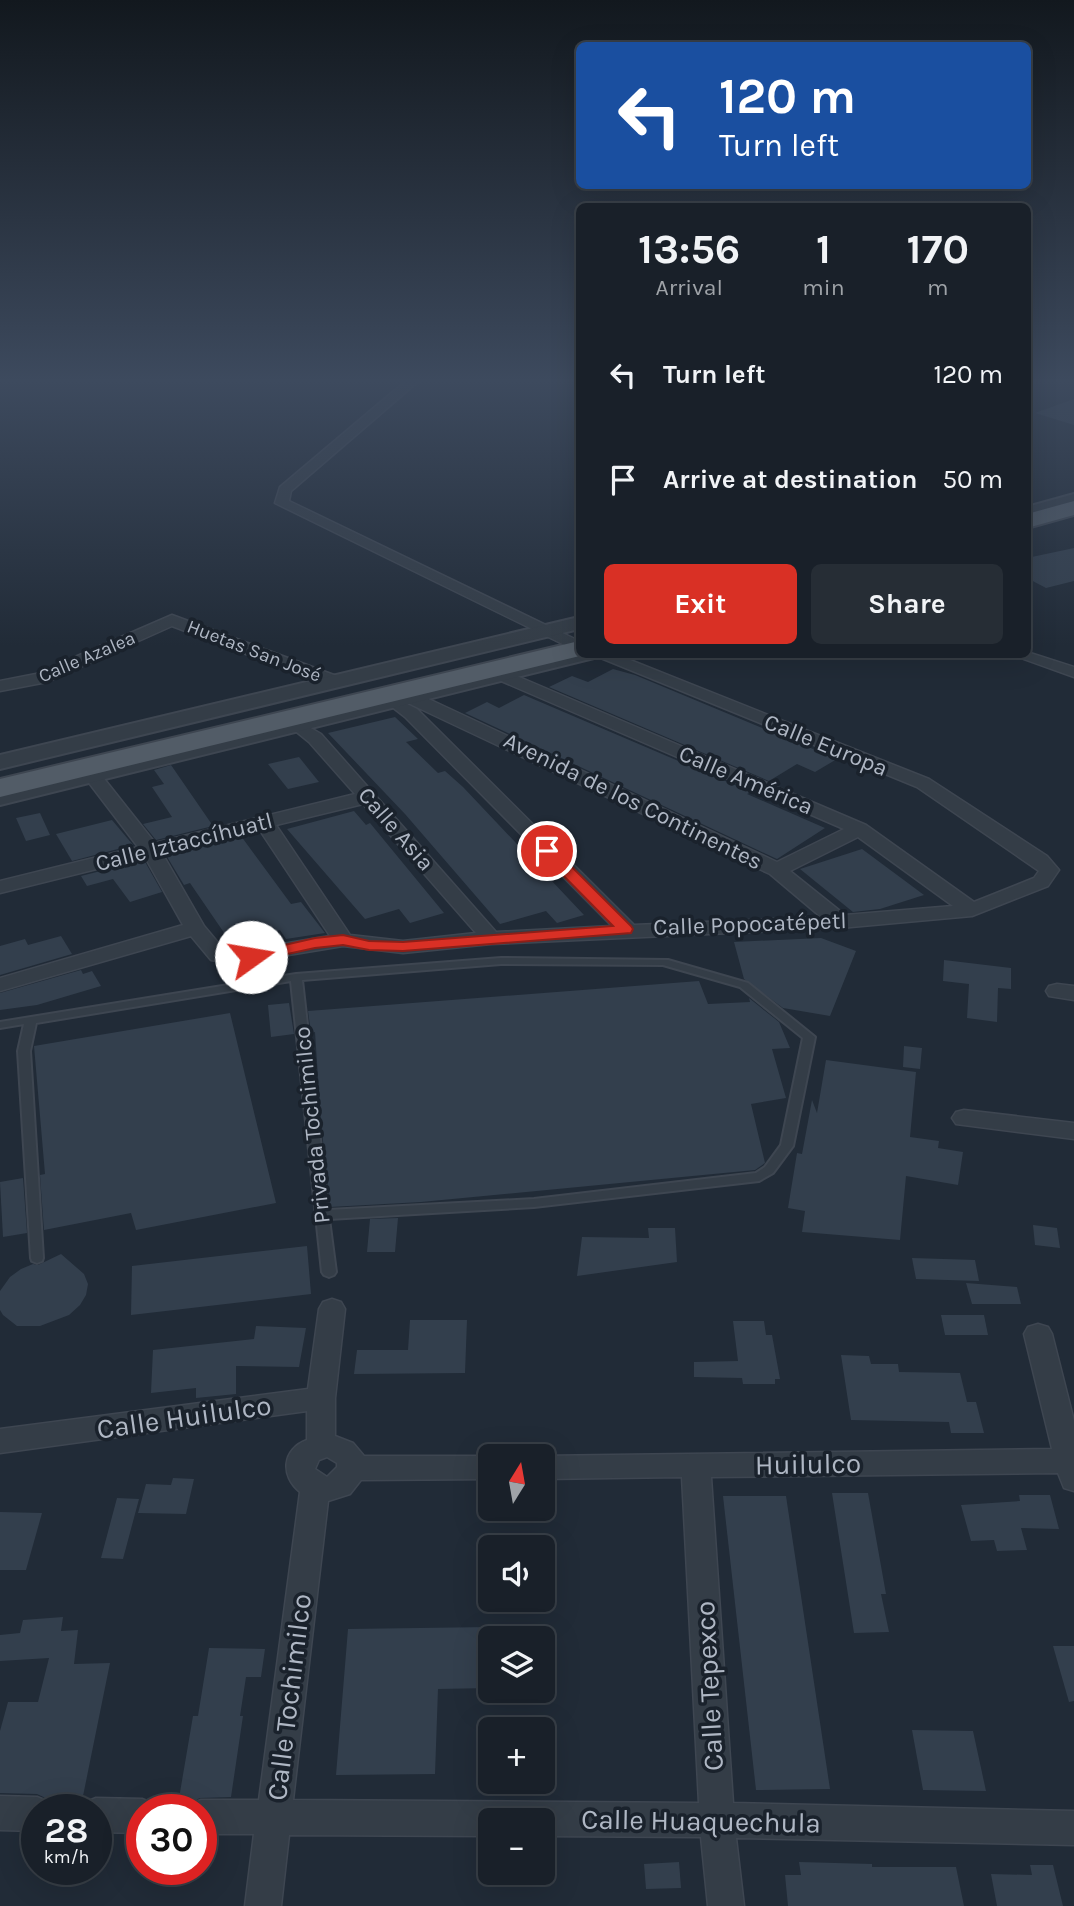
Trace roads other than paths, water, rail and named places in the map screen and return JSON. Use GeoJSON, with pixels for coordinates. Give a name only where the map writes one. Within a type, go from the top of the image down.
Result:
{"type":"FeatureCollection","features":[{"type":"Feature","properties":{"kind":"main road"},"geometry":{"type":"LineString","coordinates":[[1031,513],[1072,511]]}},
{"type":"Feature","properties":{"kind":"main road"},"geometry":{"type":"LineString","coordinates":[[1031,520],[1072,511]]}},
{"type":"Feature","properties":{"kind":"main road"},"geometry":{"type":"LineString","coordinates":[[1031,536],[1072,511]]}},
{"type":"Feature","properties":{"kind":"main road"},"geometry":{"type":"LineString","coordinates":[[0,771],[570,637]]}},
{"type":"Feature","properties":{"kind":"main road"},"geometry":{"type":"LineString","coordinates":[[0,789],[570,637]]}},
{"type":"Feature","properties":{"kind":"street"},"geometry":{"type":"LineString","coordinates":[[311,468],[285,490],[282,503],[570,637]]}},
{"type":"Feature","properties":{"kind":"street","name":"Huetas San José"},"geometry":{"type":"LineString","coordinates":[[172,620],[336,682]]}},
{"type":"Feature","properties":{"kind":"street","name":"Calle Azalea"},"geometry":{"type":"LineString","coordinates":[[0,686],[41,678],[172,620]]}},
{"type":"Feature","properties":{"kind":"street"},"geometry":{"type":"LineString","coordinates":[[0,762],[336,682],[570,637]]}},
{"type":"Feature","properties":{"kind":"street"},"geometry":{"type":"LineString","coordinates":[[0,798],[405,701],[576,657]]}},
{"type":"Feature","properties":{"kind":"street","name":"Calle Europa"},"geometry":{"type":"LineString","coordinates":[[609,658],[923,783],[1040,860]]}},
{"type":"Feature","properties":{"kind":"street"},"geometry":{"type":"LineString","coordinates":[[1030,658],[1074,672]]}},
{"type":"Feature","properties":{"kind":"street","name":"Calle América"},"geometry":{"type":"LineString","coordinates":[[505,676],[859,829],[972,910]]}},
{"type":"Feature","properties":{"kind":"street"},"geometry":{"type":"LineString","coordinates":[[405,701],[411,713],[626,929]]}},
{"type":"Feature","properties":{"kind":"street","name":"Avenida de los Continentes"},"geometry":{"type":"LineString","coordinates":[[405,701],[777,870],[840,922]]}},
{"type":"Feature","properties":{"kind":"street","name":"Calle Asia"},"geometry":{"type":"LineString","coordinates":[[297,725],[316,738],[491,938]]}},
{"type":"Feature","properties":{"kind":"street"},"geometry":{"type":"LineString","coordinates":[[0,985],[195,928],[150,850],[92,775]]}},
{"type":"Feature","properties":{"kind":"street","name":"Calle Iztaccíhuatl"},"geometry":{"type":"LineString","coordinates":[[0,887],[367,797]]}},
{"type":"Feature","properties":{"kind":"street"},"geometry":{"type":"LineString","coordinates":[[264,822],[343,940]]}},
{"type":"Feature","properties":{"kind":"street"},"geometry":{"type":"LineString","coordinates":[[777,870],[859,829]]}},
{"type":"Feature","properties":{"kind":"street","name":"Calle Popocatépetl"},"geometry":{"type":"LineString","coordinates":[[195,928],[218,956],[251,957],[315,943],[343,940],[403,947],[626,929],[840,922],[972,910],[1041,881],[1049,870],[1040,860]]}},
{"type":"Feature","properties":{"kind":"street"},"geometry":{"type":"LineString","coordinates":[[964,1118],[1074,1131]]}},
{"type":"Feature","properties":{"kind":"street"},"geometry":{"type":"LineString","coordinates":[[321,1446],[321,1398],[332,1309]]}},
{"type":"Feature","properties":{"kind":"street"},"geometry":{"type":"LineString","coordinates":[[1038,1334],[1072,1467]]}},
{"type":"Feature","properties":{"kind":"street","name":"Calle Huilulco"},"geometry":{"type":"LineString","coordinates":[[0,1441],[321,1398]]}},
{"type":"Feature","properties":{"kind":"street"},"geometry":{"type":"LineString","coordinates":[[321,1446],[339,1447],[348,1453],[352,1468],[346,1480],[335,1486],[315,1488],[303,1480],[299,1472],[300,1462],[306,1453],[321,1446]]}},
{"type":"Feature","properties":{"kind":"street","name":"Calle Tepexco"},"geometry":{"type":"LineString","coordinates":[[696,1465],[717,1820],[726,1906]]}},
{"type":"Feature","properties":{"kind":"street"},"geometry":{"type":"LineString","coordinates":[[352,1468],[478,1467]]}},
{"type":"Feature","properties":{"kind":"street","name":"Huilulco"},"geometry":{"type":"LineString","coordinates":[[555,1467],[1072,1467]]}},
{"type":"Feature","properties":{"kind":"street","name":"Calle Tochimilco"},"geometry":{"type":"LineString","coordinates":[[263,1906],[315,1488]]}},
{"type":"Feature","properties":{"kind":"street"},"geometry":{"type":"LineString","coordinates":[[0,1813],[21,1814]]}},
{"type":"Feature","properties":{"kind":"street","name":"Calle Huaquechula"},"geometry":{"type":"LineString","coordinates":[[217,1817],[717,1820],[1074,1828]]}},
{"type":"Feature","properties":{"kind":"lane"},"geometry":{"type":"LineString","coordinates":[[0,1025],[296,977],[501,961],[664,962],[744,985],[809,1037],[787,1146],[769,1170],[759,1177],[534,1203],[322,1215]]}},
{"type":"Feature","properties":{"kind":"lane","name":"Privada Tochimilco"},"geometry":{"type":"LineString","coordinates":[[296,977],[329,1272]]}},
{"type":"Feature","properties":{"kind":"lane"},"geometry":{"type":"LineString","coordinates":[[31,1019],[24,1051],[37,1258]]}}]}
